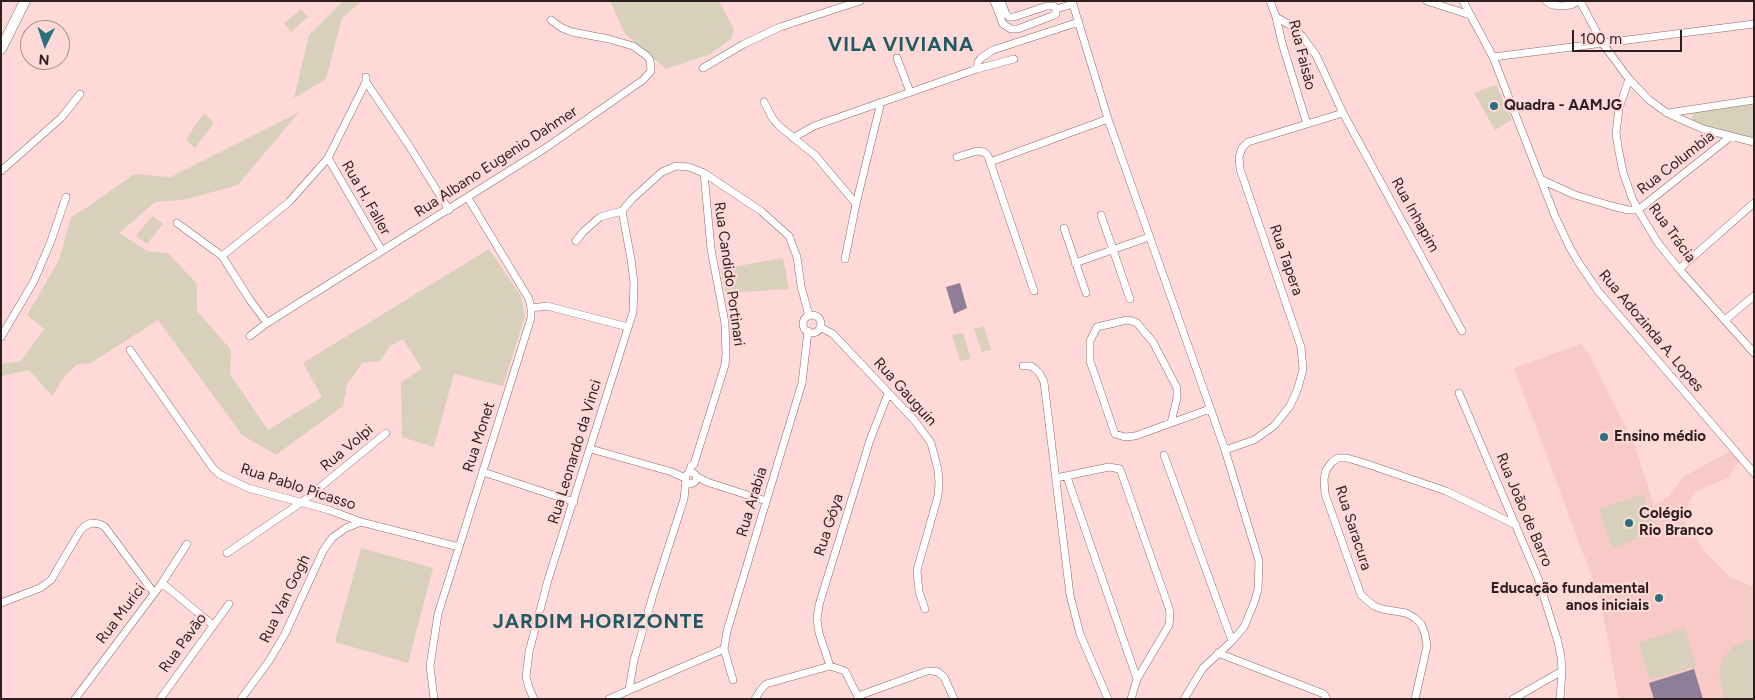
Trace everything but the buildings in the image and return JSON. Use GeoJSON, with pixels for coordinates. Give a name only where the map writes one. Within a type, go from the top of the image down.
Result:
{"type":"FeatureCollection","features":[{"type":"Feature","properties":{"kind":"street"},"geometry":{"type":"LineString","coordinates":[[1,49],[25,1]]}},
{"type":"Feature","properties":{"kind":"street"},"geometry":{"type":"LineString","coordinates":[[703,68],[744,44],[780,27],[860,1]]}},
{"type":"Feature","properties":{"kind":"street"},"geometry":{"type":"LineString","coordinates":[[994,1],[1003,24],[1009,29],[1018,29],[1047,18],[1056,14],[1056,9]]}},
{"type":"Feature","properties":{"kind":"street"},"geometry":{"type":"LineString","coordinates":[[1001,1],[1009,17],[1016,17],[1050,5],[1056,9]]}},
{"type":"Feature","properties":{"kind":"street"},"geometry":{"type":"LineString","coordinates":[[1270,1],[1276,17]]}},
{"type":"Feature","properties":{"kind":"street"},"geometry":{"type":"LineString","coordinates":[[1427,1],[1470,15]]}},
{"type":"Feature","properties":{"kind":"street","name":"Rua Adozinda A. Lopes"},"geometry":{"type":"LineString","coordinates":[[1463,1],[1493,57],[1555,216],[1570,248],[1598,291],[1753,471]]}},
{"type":"Feature","properties":{"kind":"street"},"geometry":{"type":"LineString","coordinates":[[1546,1],[1552,5],[1561,6],[1571,5],[1579,1],[1603,44],[1629,79],[1648,100],[1668,113],[1703,129],[1754,142]]}},
{"type":"Feature","properties":{"kind":"street"},"geometry":{"type":"LineString","coordinates":[[1056,9],[1072,3],[1108,119],[1225,450],[1260,561],[1258,590],[1244,627],[1203,668],[1192,683],[1184,699]]}},
{"type":"Feature","properties":{"kind":"street"},"geometry":{"type":"LineString","coordinates":[[1043,7],[1047,18]]}},
{"type":"Feature","properties":{"kind":"street","name":"Rua Faisão"},"geometry":{"type":"LineString","coordinates":[[1276,17],[1290,25],[1310,45],[1343,113]]}},
{"type":"Feature","properties":{"kind":"street","name":"Rua Faisão"},"geometry":{"type":"LineString","coordinates":[[1276,17],[1307,124]]}},
{"type":"Feature","properties":{"kind":"street","name":"Rua Albano Eugenio Dahmer"},"geometry":{"type":"LineString","coordinates":[[250,336],[267,323],[468,198],[566,134],[642,80],[651,71],[650,60],[633,46],[572,32],[551,20]]}},
{"type":"Feature","properties":{"kind":"street"},"geometry":{"type":"LineString","coordinates":[[977,69],[981,58],[993,50],[1079,22]]}},
{"type":"Feature","properties":{"kind":"street"},"geometry":{"type":"LineString","coordinates":[[1493,57],[1754,24]]}},
{"type":"Feature","properties":{"kind":"street"},"geometry":{"type":"LineString","coordinates":[[897,58],[910,92]]}},
{"type":"Feature","properties":{"kind":"street"},"geometry":{"type":"LineString","coordinates":[[793,138],[814,126],[881,102],[977,69],[1014,59]]}},
{"type":"Feature","properties":{"kind":"street"},"geometry":{"type":"LineString","coordinates":[[222,256],[289,202],[328,158],[366,79],[449,210]]}},
{"type":"Feature","properties":{"kind":"street","name":"Rua Trácia"},"geometry":{"type":"LineString","coordinates":[[1629,79],[1619,108],[1616,132],[1623,172],[1638,210],[1658,243],[1679,269],[1754,353]]}},
{"type":"Feature","properties":{"kind":"street"},"geometry":{"type":"LineString","coordinates":[[1,170],[62,117],[80,94]]}},
{"type":"Feature","properties":{"kind":"street"},"geometry":{"type":"LineString","coordinates":[[1668,113],[1754,100]]}},
{"type":"Feature","properties":{"kind":"street"},"geometry":{"type":"LineString","coordinates":[[764,102],[773,119],[816,156],[856,204]]}},
{"type":"Feature","properties":{"kind":"street"},"geometry":{"type":"LineString","coordinates":[[845,259],[856,204],[881,102]]}},
{"type":"Feature","properties":{"kind":"street","name":"Rua Tapera"},"geometry":{"type":"LineString","coordinates":[[1225,450],[1254,440],[1274,426],[1290,406],[1298,388],[1303,369],[1301,347],[1240,169],[1239,157],[1242,148],[1248,142],[1343,113]]}},
{"type":"Feature","properties":{"kind":"street","name":"Rua Inhapim"},"geometry":{"type":"LineString","coordinates":[[1343,113],[1462,331]]}},
{"type":"Feature","properties":{"kind":"street"},"geometry":{"type":"LineString","coordinates":[[990,162],[1108,119]]}},
{"type":"Feature","properties":{"kind":"street","name":"Rua Columbia"},"geometry":{"type":"LineString","coordinates":[[1638,210],[1730,137]]}},
{"type":"Feature","properties":{"kind":"street"},"geometry":{"type":"LineString","coordinates":[[957,157],[977,151],[984,152],[988,156],[1034,291]]}},
{"type":"Feature","properties":{"kind":"street","name":"Rua H. Faller"},"geometry":{"type":"LineString","coordinates":[[328,158],[382,252]]}},
{"type":"Feature","properties":{"kind":"street"},"geometry":{"type":"LineString","coordinates":[[576,241],[600,217],[622,212],[632,199],[666,170],[682,165],[704,173]]}},
{"type":"Feature","properties":{"kind":"street","name":"Rua Arabia"},"geometry":{"type":"LineString","coordinates":[[704,173],[761,211],[789,236],[797,257],[801,286],[809,316],[803,324],[808,331],[802,383],[733,609],[724,649],[733,680]]}},
{"type":"Feature","properties":{"kind":"street","name":"Rua Candido Portinari"},"geometry":{"type":"LineString","coordinates":[[629,690],[634,660],[652,595],[691,477],[690,469],[694,464],[725,365],[725,323],[710,249],[704,173]]}},
{"type":"Feature","properties":{"kind":"street"},"geometry":{"type":"LineString","coordinates":[[1542,180],[1575,195],[1594,201],[1628,210],[1638,210]]}},
{"type":"Feature","properties":{"kind":"street"},"geometry":{"type":"LineString","coordinates":[[1,337],[34,281],[51,241],[66,196]]}},
{"type":"Feature","properties":{"kind":"street"},"geometry":{"type":"LineString","coordinates":[[468,198],[529,299],[531,308],[547,306],[628,327]]}},
{"type":"Feature","properties":{"kind":"street"},"geometry":{"type":"LineString","coordinates":[[1679,269],[1754,203]]}},
{"type":"Feature","properties":{"kind":"street","name":"Rua Leonardo da Vinci"},"geometry":{"type":"LineString","coordinates":[[534,699],[526,677],[528,652],[548,580],[633,312],[634,283],[622,212]]}},
{"type":"Feature","properties":{"kind":"street"},"geometry":{"type":"LineString","coordinates":[[1101,215],[1130,300]]}},
{"type":"Feature","properties":{"kind":"street"},"geometry":{"type":"LineString","coordinates":[[177,223],[222,256],[267,323]]}},
{"type":"Feature","properties":{"kind":"street"},"geometry":{"type":"LineString","coordinates":[[1064,228],[1086,293]]}},
{"type":"Feature","properties":{"kind":"street"},"geometry":{"type":"LineString","coordinates":[[1075,263],[1149,237]]}},
{"type":"Feature","properties":{"kind":"street"},"geometry":{"type":"LineString","coordinates":[[1725,320],[1754,296]]}},
{"type":"Feature","properties":{"kind":"street","name":"Rua Monet"},"geometry":{"type":"LineString","coordinates":[[434,699],[430,666],[438,614],[523,347],[531,318],[531,308]]}},
{"type":"Feature","properties":{"kind":"street"},"geometry":{"type":"LineString","coordinates":[[808,331],[816,331],[820,326],[818,318],[809,316]]}},
{"type":"Feature","properties":{"kind":"street"},"geometry":{"type":"LineString","coordinates":[[1171,423],[1177,398],[1177,388],[1154,342],[1132,321],[1127,320],[1097,327],[1090,341],[1090,361],[1115,434],[1125,437],[1135,436],[1210,410]]}},
{"type":"Feature","properties":{"kind":"street","name":"Rua Gauguin"},"geometry":{"type":"LineString","coordinates":[[820,326],[833,334],[926,435],[935,453],[938,470],[938,496],[917,570],[919,592],[924,609]]}},
{"type":"Feature","properties":{"kind":"street","name":"Rua Pablo Picasso"},"geometry":{"type":"LineString","coordinates":[[130,350],[212,467],[220,474],[248,488],[330,510],[361,522],[459,547]]}},
{"type":"Feature","properties":{"kind":"street"},"geometry":{"type":"LineString","coordinates":[[1023,366],[1031,366],[1035,369],[1044,382],[1072,608],[1080,634],[1108,699]]}},
{"type":"Feature","properties":{"kind":"street","name":"Rua João de Barro"},"geometry":{"type":"LineString","coordinates":[[1459,393],[1538,578],[1558,642],[1562,671],[1560,699]]}},
{"type":"Feature","properties":{"kind":"street","name":"Rua Góya"},"geometry":{"type":"LineString","coordinates":[[830,666],[819,633],[817,620],[819,605],[870,440],[888,394]]}},
{"type":"Feature","properties":{"kind":"street","name":"Rua Volpi"},"geometry":{"type":"LineString","coordinates":[[227,553],[302,502],[386,433]]}},
{"type":"Feature","properties":{"kind":"street"},"geometry":{"type":"LineString","coordinates":[[591,449],[672,472],[677,471],[766,501]]}},
{"type":"Feature","properties":{"kind":"street"},"geometry":{"type":"LineString","coordinates":[[1164,455],[1232,641]]}},
{"type":"Feature","properties":{"kind":"street","name":"Rua Saracura"},"geometry":{"type":"LineString","coordinates":[[1415,699],[1427,646],[1426,634],[1421,624],[1415,618],[1406,614],[1382,610],[1361,595],[1325,494],[1324,479],[1326,470],[1338,458],[1364,462],[1446,491],[1516,525]]}},
{"type":"Feature","properties":{"kind":"street"},"geometry":{"type":"LineString","coordinates":[[1056,478],[1109,467],[1115,468],[1122,472],[1129,492],[1170,615],[1169,625],[1137,679],[1131,699]]}},
{"type":"Feature","properties":{"kind":"street"},"geometry":{"type":"LineString","coordinates":[[483,472],[574,502]]}},
{"type":"Feature","properties":{"kind":"street"},"geometry":{"type":"LineString","coordinates":[[1068,477],[1137,679]]}},
{"type":"Feature","properties":{"kind":"street","name":"Rua Van Gogh"},"geometry":{"type":"LineString","coordinates":[[241,699],[269,661],[282,639],[323,551],[332,538],[346,528],[361,522]]}},
{"type":"Feature","properties":{"kind":"street"},"geometry":{"type":"LineString","coordinates":[[1,603],[40,588],[51,580],[80,531],[91,523],[100,524],[112,536],[154,593]]}},
{"type":"Feature","properties":{"kind":"street","name":"Rua Murici"},"geometry":{"type":"LineString","coordinates":[[76,699],[162,583],[187,544]]}},
{"type":"Feature","properties":{"kind":"street"},"geometry":{"type":"LineString","coordinates":[[162,583],[213,625]]}},
{"type":"Feature","properties":{"kind":"street","name":"Rua Pavão"},"geometry":{"type":"LineString","coordinates":[[160,699],[228,604]]}},
{"type":"Feature","properties":{"kind":"street"},"geometry":{"type":"LineString","coordinates":[[609,699],[724,649]]}},
{"type":"Feature","properties":{"kind":"street"},"geometry":{"type":"LineString","coordinates":[[1218,653],[1324,694],[1327,699]]}},
{"type":"Feature","properties":{"kind":"street"},"geometry":{"type":"LineString","coordinates":[[755,699],[766,684],[830,666],[845,671],[859,697],[927,671],[933,671],[938,672],[944,677],[954,699]]}},
{"type":"Feature","properties":{"kind":"street"},"geometry":{"type":"LineString","coordinates":[[633,670],[643,683]]}},
{"type":"Feature","properties":{"kind":"street"},"geometry":{"type":"LineString","coordinates":[[1513,699],[1562,671]]}},
{"type":"Feature","properties":{"kind":"shaded area"},"geometry":{"type":"Polygon","coordinates":[[[343,1],[362,1],[342,18],[326,79],[294,98],[309,35],[343,1]]]}},
{"type":"Feature","properties":{"kind":"shaded area"},"geometry":{"type":"Polygon","coordinates":[[[610,1],[719,1],[734,29],[731,39],[710,54],[666,69],[625,34],[610,1]]]}},
{"type":"Feature","properties":{"kind":"shaded area"},"geometry":{"type":"Polygon","coordinates":[[[301,9],[308,17],[291,32],[284,23],[301,9]]]}},
{"type":"Feature","properties":{"kind":"shaded area","name":"Quadra - AAMJG"},"geometry":{"type":"Polygon","coordinates":[[[1496,85],[1512,120],[1495,130],[1474,93],[1496,85]]]}},
{"type":"Feature","properties":{"kind":"shaded area"},"geometry":{"type":"Polygon","coordinates":[[[1754,103],[1754,138],[1729,133],[1695,122],[1692,119],[1694,112],[1754,103]]]}},
{"type":"Feature","properties":{"kind":"shaded area"},"geometry":{"type":"Polygon","coordinates":[[[299,112],[238,185],[183,200],[155,202],[119,233],[147,251],[168,253],[197,284],[197,311],[231,350],[230,374],[268,430],[322,397],[303,363],[489,249],[521,296],[525,316],[503,386],[454,374],[434,447],[402,437],[401,382],[422,369],[403,339],[390,346],[380,361],[362,363],[347,385],[343,406],[276,455],[242,435],[158,320],[91,363],[77,364],[65,376],[52,396],[29,370],[1,376],[1,364],[21,361],[44,329],[27,315],[59,260],[71,217],[134,174],[171,177],[299,112]]]}},
{"type":"Feature","properties":{"kind":"shaded area"},"geometry":{"type":"Polygon","coordinates":[[[204,113],[214,123],[195,148],[186,139],[204,113]]]}},
{"type":"Feature","properties":{"kind":"shaded area"},"geometry":{"type":"Polygon","coordinates":[[[152,216],[163,224],[147,244],[136,236],[152,216]]]}},
{"type":"Feature","properties":{"kind":"shaded area"},"geometry":{"type":"Polygon","coordinates":[[[783,258],[789,289],[725,293],[721,269],[783,258]]]}},
{"type":"Feature","properties":{"kind":"shaded area"},"geometry":{"type":"Polygon","coordinates":[[[960,283],[967,308],[954,314],[946,287],[960,283]]]}},
{"type":"Feature","properties":{"kind":"shaded area"},"geometry":{"type":"Polygon","coordinates":[[[984,326],[991,350],[982,352],[974,329],[984,326]]]}},
{"type":"Feature","properties":{"kind":"shaded area"},"geometry":{"type":"Polygon","coordinates":[[[963,333],[971,359],[960,361],[952,335],[963,333]]]}},
{"type":"Feature","properties":{"kind":"shaded area","name":"Colégio Rio Branco"},"geometry":{"type":"Polygon","coordinates":[[[1581,344],[1589,354],[1634,443],[1654,505],[1668,497],[1683,477],[1730,451],[1740,460],[1729,477],[1694,493],[1682,517],[1705,552],[1730,577],[1754,587],[1754,699],[1619,699],[1600,599],[1514,368],[1581,344]]]}},
{"type":"Feature","properties":{"kind":"shaded area"},"geometry":{"type":"Polygon","coordinates":[[[1643,494],[1656,533],[1612,548],[1599,509],[1643,494]]]}},
{"type":"Feature","properties":{"kind":"shaded area"},"geometry":{"type":"Polygon","coordinates":[[[361,548],[433,568],[408,663],[335,642],[361,548]]]}},
{"type":"Feature","properties":{"kind":"shaded area"},"geometry":{"type":"Polygon","coordinates":[[[1685,628],[1696,666],[1650,680],[1639,643],[1685,628]]]}},
{"type":"Feature","properties":{"kind":"shaded area"},"geometry":{"type":"Polygon","coordinates":[[[1749,640],[1754,640],[1754,699],[1725,699],[1719,678],[1722,660],[1732,647],[1749,640]]]}},
{"type":"Feature","properties":{"kind":"shaded area"},"geometry":{"type":"Polygon","coordinates":[[[1694,669],[1703,699],[1654,699],[1649,683],[1694,669]]]}},
{"type":"Feature","properties":{"kind":"place","name":"Quadra - AAMJG"},"geometry":{"type":"Point","coordinates":[1494,106]}},
{"type":"Feature","properties":{"kind":"place","name":"Ensino médio"},"geometry":{"type":"Point","coordinates":[1604,437]}},
{"type":"Feature","properties":{"kind":"place","name":"Colégio Rio Branco"},"geometry":{"type":"Point","coordinates":[1629,523]}},
{"type":"Feature","properties":{"kind":"place","name":"Educação fundamental anos iniciais"},"geometry":{"type":"Point","coordinates":[1659,598]}},
{"type":"Feature","properties":{"kind":"district","name":"VILA VIVIANA"},"geometry":{"type":"Point","coordinates":[901,45]}},
{"type":"Feature","properties":{"kind":"district","name":"JARDIM HORIZONTE"},"geometry":{"type":"Point","coordinates":[599,622]}}]}
